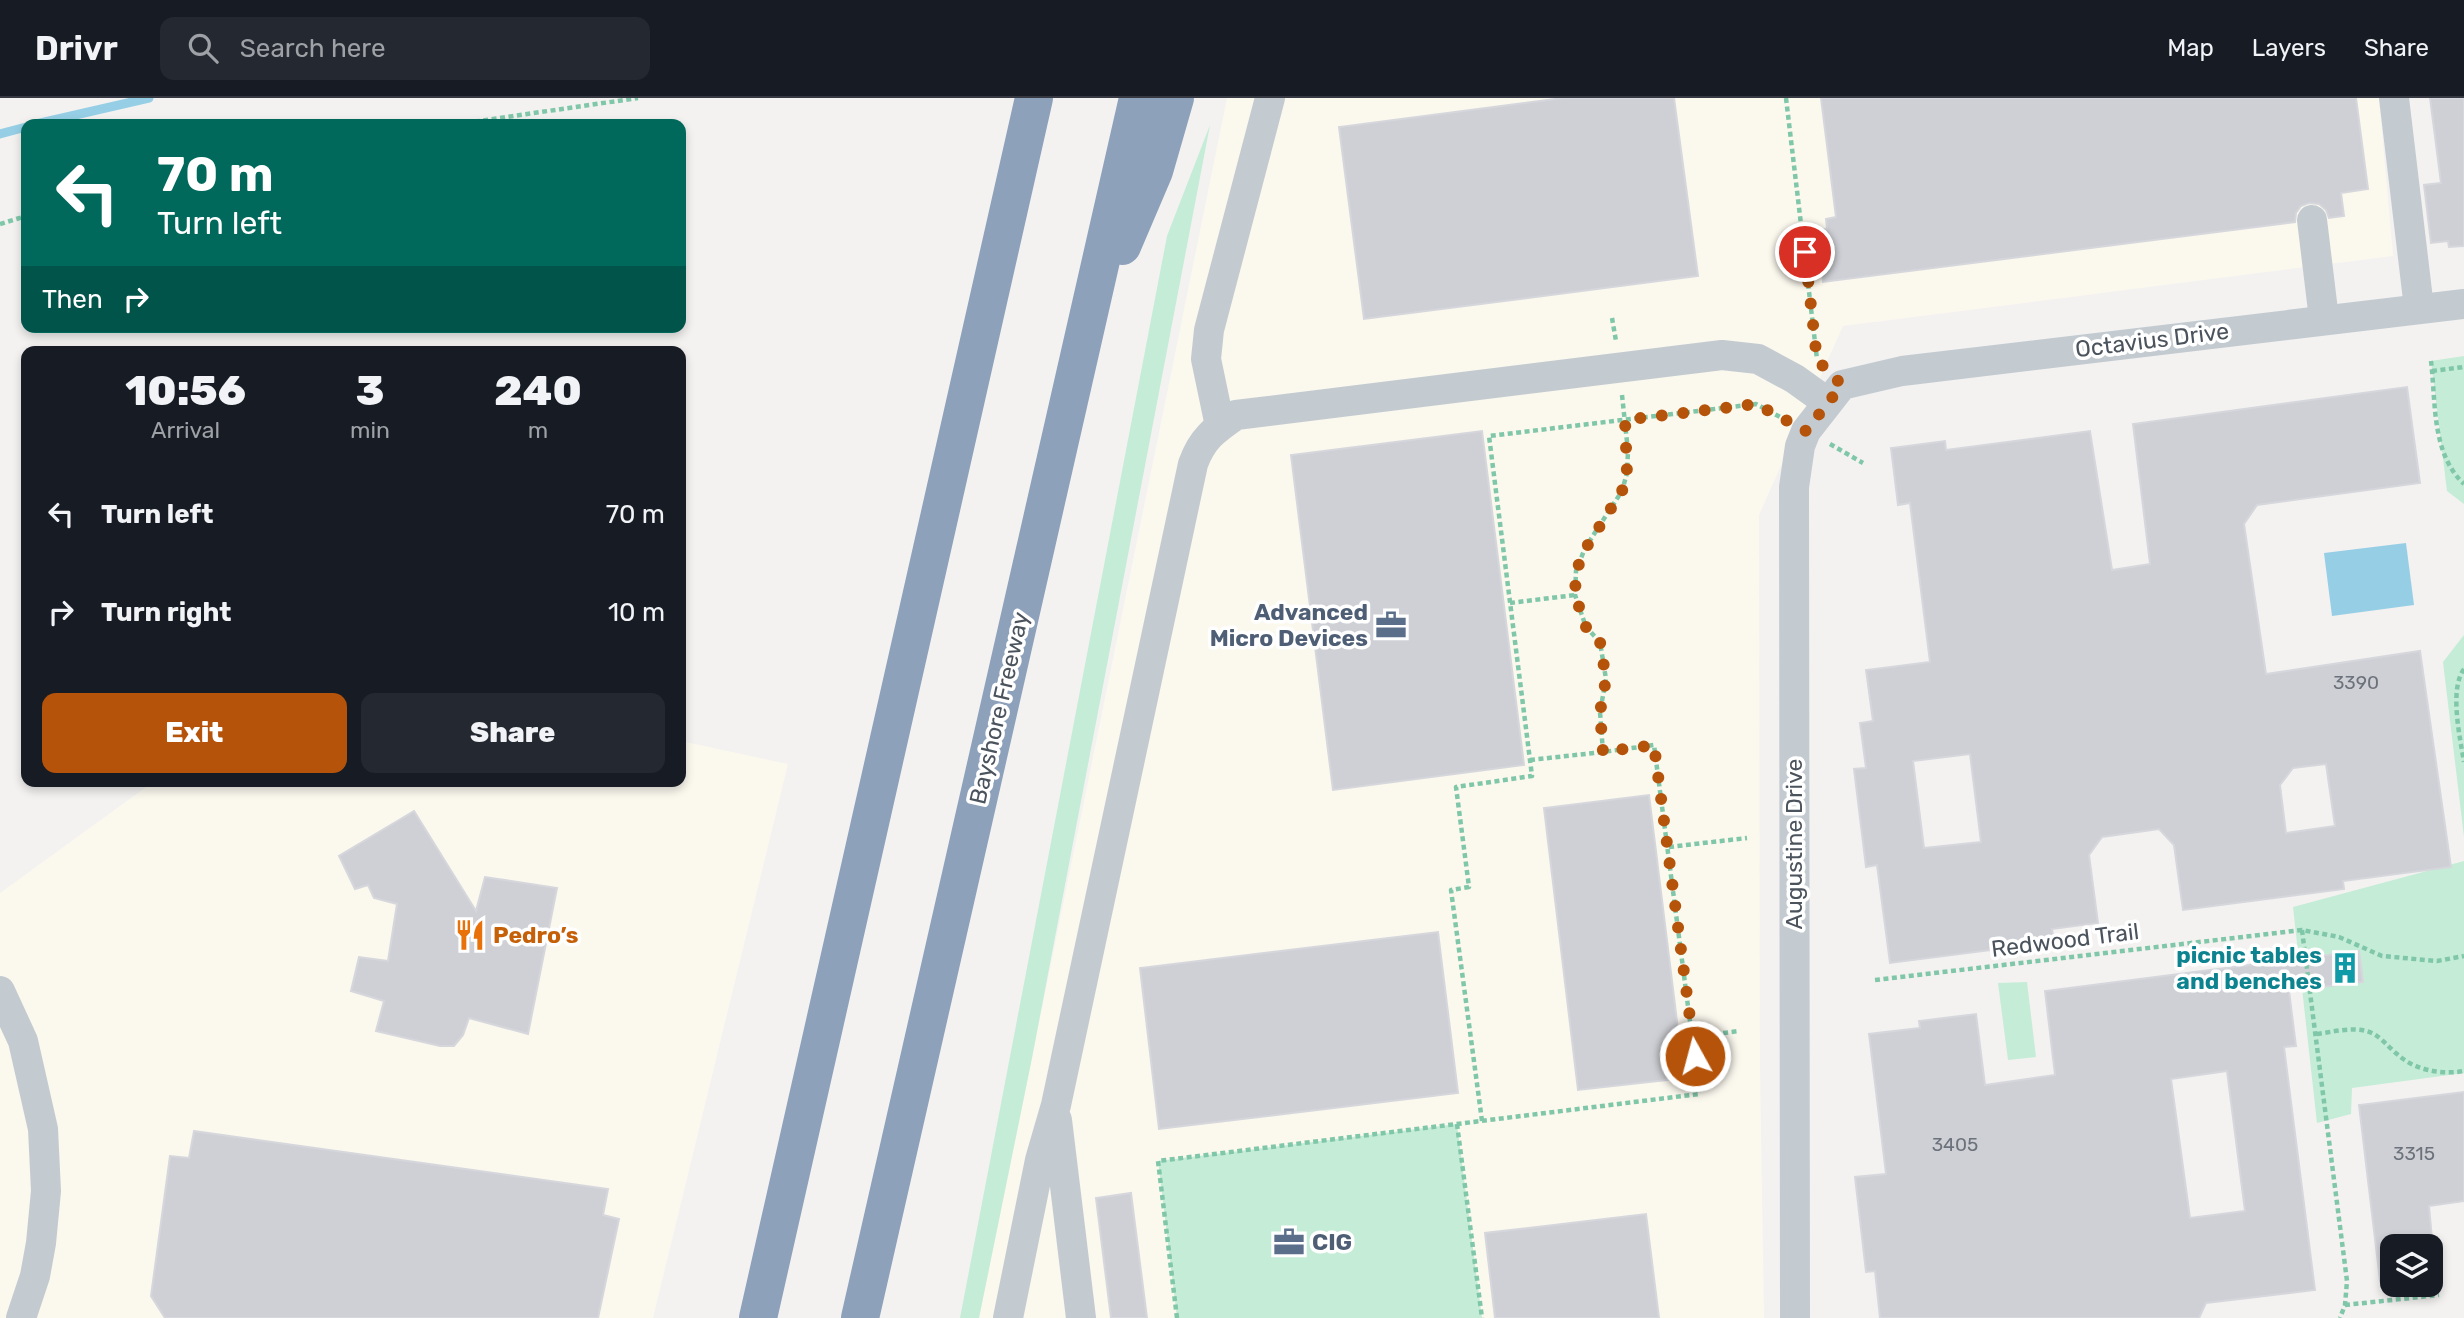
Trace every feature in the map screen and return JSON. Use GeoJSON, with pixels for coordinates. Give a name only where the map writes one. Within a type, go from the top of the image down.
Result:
{"type":"FeatureCollection","features":[{"type":"Feature","properties":{"kind":"highway","name":"Bayshore Freeway"},"geometry":{"type":"LineString","coordinates":[[860,1318],[1138,98]]}},
{"type":"Feature","properties":{"kind":"highway"},"geometry":{"type":"LineString","coordinates":[[1084,334],[1154,171],[1175,98]]}},
{"type":"Feature","properties":{"kind":"highway"},"geometry":{"type":"LineString","coordinates":[[758,1318],[1033,100]]}},
{"type":"Feature","properties":{"kind":"street"},"geometry":{"type":"LineString","coordinates":[[1220,426],[1206,359],[1209,330],[1270,98]]}},
{"type":"Feature","properties":{"kind":"street"},"geometry":{"type":"LineString","coordinates":[[2394,98],[2419,308]]}},
{"type":"Feature","properties":{"kind":"street"},"geometry":{"type":"LineString","coordinates":[[2312,220],[2324,319]]}},
{"type":"Feature","properties":{"kind":"street","name":"Octavius Drive"},"geometry":{"type":"LineString","coordinates":[[1834,393],[1902,371],[2464,304]]}},
{"type":"Feature","properties":{"kind":"street"},"geometry":{"type":"LineString","coordinates":[[1009,1318],[1040,1160],[1055,1105],[1193,464],[1200,446],[1220,426],[1236,415],[1722,355],[1758,359],[1794,379],[1834,393]]}},
{"type":"Feature","properties":{"kind":"street","name":"Augustine Drive"},"geometry":{"type":"LineString","coordinates":[[1795,1318],[1794,487],[1800,446],[1806,431],[1834,393]]}},
{"type":"Feature","properties":{"kind":"street"},"geometry":{"type":"LineString","coordinates":[[0,990],[23,1041],[43,1129],[46,1191],[41,1243],[35,1276],[21,1318]]}},
{"type":"Feature","properties":{"kind":"street"},"geometry":{"type":"LineString","coordinates":[[1055,1105],[1081,1318]]}},
{"type":"Feature","properties":{"kind":"path"},"geometry":{"type":"LineString","coordinates":[[493,119],[638,98]]}},
{"type":"Feature","properties":{"kind":"path"},"geometry":{"type":"LineString","coordinates":[[1786,98],[1817,360],[1834,393]]}},
{"type":"Feature","properties":{"kind":"path"},"geometry":{"type":"LineString","coordinates":[[0,224],[21,218]]}},
{"type":"Feature","properties":{"kind":"path"},"geometry":{"type":"LineString","coordinates":[[1603,752],[1600,712],[1606,679],[1600,642],[1586,627],[1575,595],[1576,571],[1586,548],[1622,491],[1627,473],[1625,420],[1612,318]]}},
{"type":"Feature","properties":{"kind":"path"},"geometry":{"type":"LineString","coordinates":[[2431,361],[2440,447],[2464,484]]}},
{"type":"Feature","properties":{"kind":"path"},"geometry":{"type":"LineString","coordinates":[[2432,371],[2464,367]]}},
{"type":"Feature","properties":{"kind":"path"},"geometry":{"type":"LineString","coordinates":[[1482,1121],[1451,890],[1469,887],[1456,787],[1532,776],[1489,436],[1756,404],[1863,463]]}},
{"type":"Feature","properties":{"kind":"path"},"geometry":{"type":"LineString","coordinates":[[1510,603],[1575,595]]}},
{"type":"Feature","properties":{"kind":"path"},"geometry":{"type":"LineString","coordinates":[[2464,668],[2459,675],[2456,696],[2464,762]]}},
{"type":"Feature","properties":{"kind":"path"},"geometry":{"type":"LineString","coordinates":[[2459,726],[2464,719]]}},
{"type":"Feature","properties":{"kind":"path"},"geometry":{"type":"LineString","coordinates":[[1177,1318],[1158,1161],[1699,1094],[1654,745],[1530,760]]}},
{"type":"Feature","properties":{"kind":"path"},"geometry":{"type":"LineString","coordinates":[[1669,847],[1747,838]]}},
{"type":"Feature","properties":{"kind":"path"},"geometry":{"type":"LineString","coordinates":[[2302,930],[2347,1282],[2345,1305],[2340,1318]]}},
{"type":"Feature","properties":{"kind":"path","name":"Redwood Trail"},"geometry":{"type":"LineString","coordinates":[[1875,981],[2302,930],[2339,937],[2382,956],[2437,961],[2464,956]]}},
{"type":"Feature","properties":{"kind":"path"},"geometry":{"type":"LineString","coordinates":[[1692,1037],[1740,1031]]}},
{"type":"Feature","properties":{"kind":"path"},"geometry":{"type":"LineString","coordinates":[[2317,1034],[2368,1031],[2399,1056],[2417,1066],[2435,1072],[2464,1071]]}},
{"type":"Feature","properties":{"kind":"path"},"geometry":{"type":"LineString","coordinates":[[1457,1124],[1482,1318]]}},
{"type":"Feature","properties":{"kind":"path"},"geometry":{"type":"LineString","coordinates":[[2345,1305],[2420,1297]]}},
{"type":"Feature","properties":{"kind":"shaded area"},"geometry":{"type":"Polygon","coordinates":[[[1227,98],[2379,98],[2393,256],[1843,326],[1759,515],[1760,1068],[1764,1318],[979,1318],[1227,98]]]}},
{"type":"Feature","properties":{"kind":"shaded area"},"geometry":{"type":"Polygon","coordinates":[[[686,742],[788,764],[653,1318],[0,1318],[0,893],[146,787],[686,787],[686,742]]]}},
{"type":"Feature","properties":{"kind":"green space"},"geometry":{"type":"Polygon","coordinates":[[[1210,125],[1032,1058],[979,1318],[960,1318],[1167,236],[1210,125]]]}},
{"type":"Feature","properties":{"kind":"green space"},"geometry":{"type":"Polygon","coordinates":[[[2464,356],[2464,504],[2447,491],[2431,361],[2464,356]]]}},
{"type":"Feature","properties":{"kind":"green space"},"geometry":{"type":"Polygon","coordinates":[[[2464,635],[2464,837],[2443,662],[2464,635]]]}},
{"type":"Feature","properties":{"kind":"green space"},"geometry":{"type":"Polygon","coordinates":[[[2464,861],[2464,1073],[2352,1088],[2351,1114],[2317,1123],[2293,907],[2464,861]]]}},
{"type":"Feature","properties":{"kind":"green space"},"geometry":{"type":"Polygon","coordinates":[[[2027,982],[2036,1057],[2008,1060],[1998,983],[2027,982]]]}},
{"type":"Feature","properties":{"kind":"green space"},"geometry":{"type":"Polygon","coordinates":[[[1457,1124],[1482,1318],[1177,1318],[1158,1161],[1457,1124]]]}},
{"type":"Feature","properties":{"kind":"water"},"geometry":{"type":"Polygon","coordinates":[[[2406,543],[2414,605],[2332,616],[2324,553],[2406,543]]]}},
{"type":"Feature","properties":{"kind":"building"},"geometry":{"type":"Polygon","coordinates":[[[1563,98],[1674,98],[1698,276],[1364,319],[1339,127],[1563,98]]]}},
{"type":"Feature","properties":{"kind":"building"},"geometry":{"type":"Polygon","coordinates":[[[1821,98],[2356,98],[2368,189],[2341,193],[2344,216],[2329,218],[2326,210],[2319,204],[2309,203],[2301,206],[2296,213],[2295,222],[1823,282],[1817,230],[1827,229],[1826,219],[1836,217],[1821,98]]]}},
{"type":"Feature","properties":{"kind":"building"},"geometry":{"type":"Polygon","coordinates":[[[2430,98],[2464,98],[2464,246],[2449,247],[2448,241],[2431,243],[2424,185],[2441,183],[2430,98]]]}},
{"type":"Feature","properties":{"kind":"building"},"geometry":{"type":"Polygon","coordinates":[[[2407,387],[2420,483],[2257,505],[2244,524],[2266,674],[2420,651],[2451,867],[2343,881],[2344,889],[2183,910],[2174,845],[2159,829],[2102,837],[2089,855],[2098,923],[2052,929],[2054,942],[1890,963],[1877,865],[1866,867],[1854,769],[1866,768],[1860,723],[1873,721],[1866,670],[1930,662],[1910,503],[1898,505],[1891,448],[1945,441],[1946,450],[2090,431],[2112,570],[2150,564],[2133,424],[2407,387]],[[1970,754],[1913,761],[1924,848],[1981,842],[1970,754]],[[2326,764],[2293,768],[2280,785],[2286,833],[2335,826],[2326,764]]]}},
{"type":"Feature","properties":{"kind":"building"},"geometry":{"type":"Polygon","coordinates":[[[1482,431],[1524,765],[1333,790],[1291,455],[1482,431]]]}},
{"type":"Feature","properties":{"kind":"building"},"geometry":{"type":"Polygon","coordinates":[[[1649,795],[1684,1078],[1578,1090],[1544,808],[1649,795]]]}},
{"type":"Feature","properties":{"kind":"building","name":"Pedro’s"},"geometry":{"type":"Polygon","coordinates":[[[414,811],[476,911],[485,877],[557,888],[528,1034],[469,1018],[463,1035],[454,1046],[440,1046],[376,1031],[384,1001],[351,991],[359,957],[388,961],[397,904],[374,898],[368,885],[355,889],[339,856],[414,811]]]}},
{"type":"Feature","properties":{"kind":"building"},"geometry":{"type":"Polygon","coordinates":[[[1438,932],[1458,1093],[1159,1129],[1140,968],[1438,932]]]}},
{"type":"Feature","properties":{"kind":"building"},"geometry":{"type":"Polygon","coordinates":[[[2359,951],[2363,982],[2289,991],[2296,1046],[2284,1047],[2315,1290],[2206,1303],[2199,1318],[1880,1318],[1875,1271],[1866,1272],[1855,1177],[1886,1174],[1869,1034],[1920,1028],[1919,1021],[1976,1014],[1985,1085],[2055,1075],[2045,991],[2359,951]],[[2227,1071],[2171,1079],[2190,1218],[2245,1211],[2227,1071]]]}},
{"type":"Feature","properties":{"kind":"building"},"geometry":{"type":"Polygon","coordinates":[[[2464,1092],[2464,1201],[2429,1206],[2432,1234],[2380,1234],[2380,1281],[2359,1105],[2464,1092]]]}},
{"type":"Feature","properties":{"kind":"building"},"geometry":{"type":"Polygon","coordinates":[[[194,1131],[608,1189],[603,1215],[619,1219],[598,1318],[165,1318],[151,1296],[170,1156],[189,1158],[194,1131]]]}},
{"type":"Feature","properties":{"kind":"building"},"geometry":{"type":"Polygon","coordinates":[[[1131,1193],[1147,1318],[1111,1318],[1096,1198],[1131,1193]]]}},
{"type":"Feature","properties":{"kind":"building"},"geometry":{"type":"Polygon","coordinates":[[[1646,1214],[1659,1318],[1495,1318],[1485,1233],[1646,1214]]]}},
{"type":"Feature","properties":{"kind":"waterway"},"geometry":{"type":"LineString","coordinates":[[58,119],[149,98]]}},
{"type":"Feature","properties":{"kind":"waterway"},"geometry":{"type":"LineString","coordinates":[[0,134],[21,128]]}},
{"type":"Feature","properties":{"kind":"place","name":"Advanced Micro Devices"},"geometry":{"type":"Point","coordinates":[1391,625]}},
{"type":"Feature","properties":{"kind":"place","name":"Pedro’s"},"geometry":{"type":"Point","coordinates":[470,935]}},
{"type":"Feature","properties":{"kind":"place","name":"picnic tables and benches"},"geometry":{"type":"Point","coordinates":[2345,968]}},
{"type":"Feature","properties":{"kind":"place","name":"CIG"},"geometry":{"type":"Point","coordinates":[1289,1242]}},
{"type":"Feature","properties":{"kind":"route"},"geometry":{"type":"LineString","coordinates":[[1695,1056],[1654,745],[1603,752],[1600,712],[1606,679],[1600,642],[1586,627],[1579,610],[1575,595],[1576,571],[1586,548],[1622,491],[1627,473],[1628,451],[1625,420],[1756,404],[1806,431],[1842,385],[1817,360],[1805,252]]}}]}
